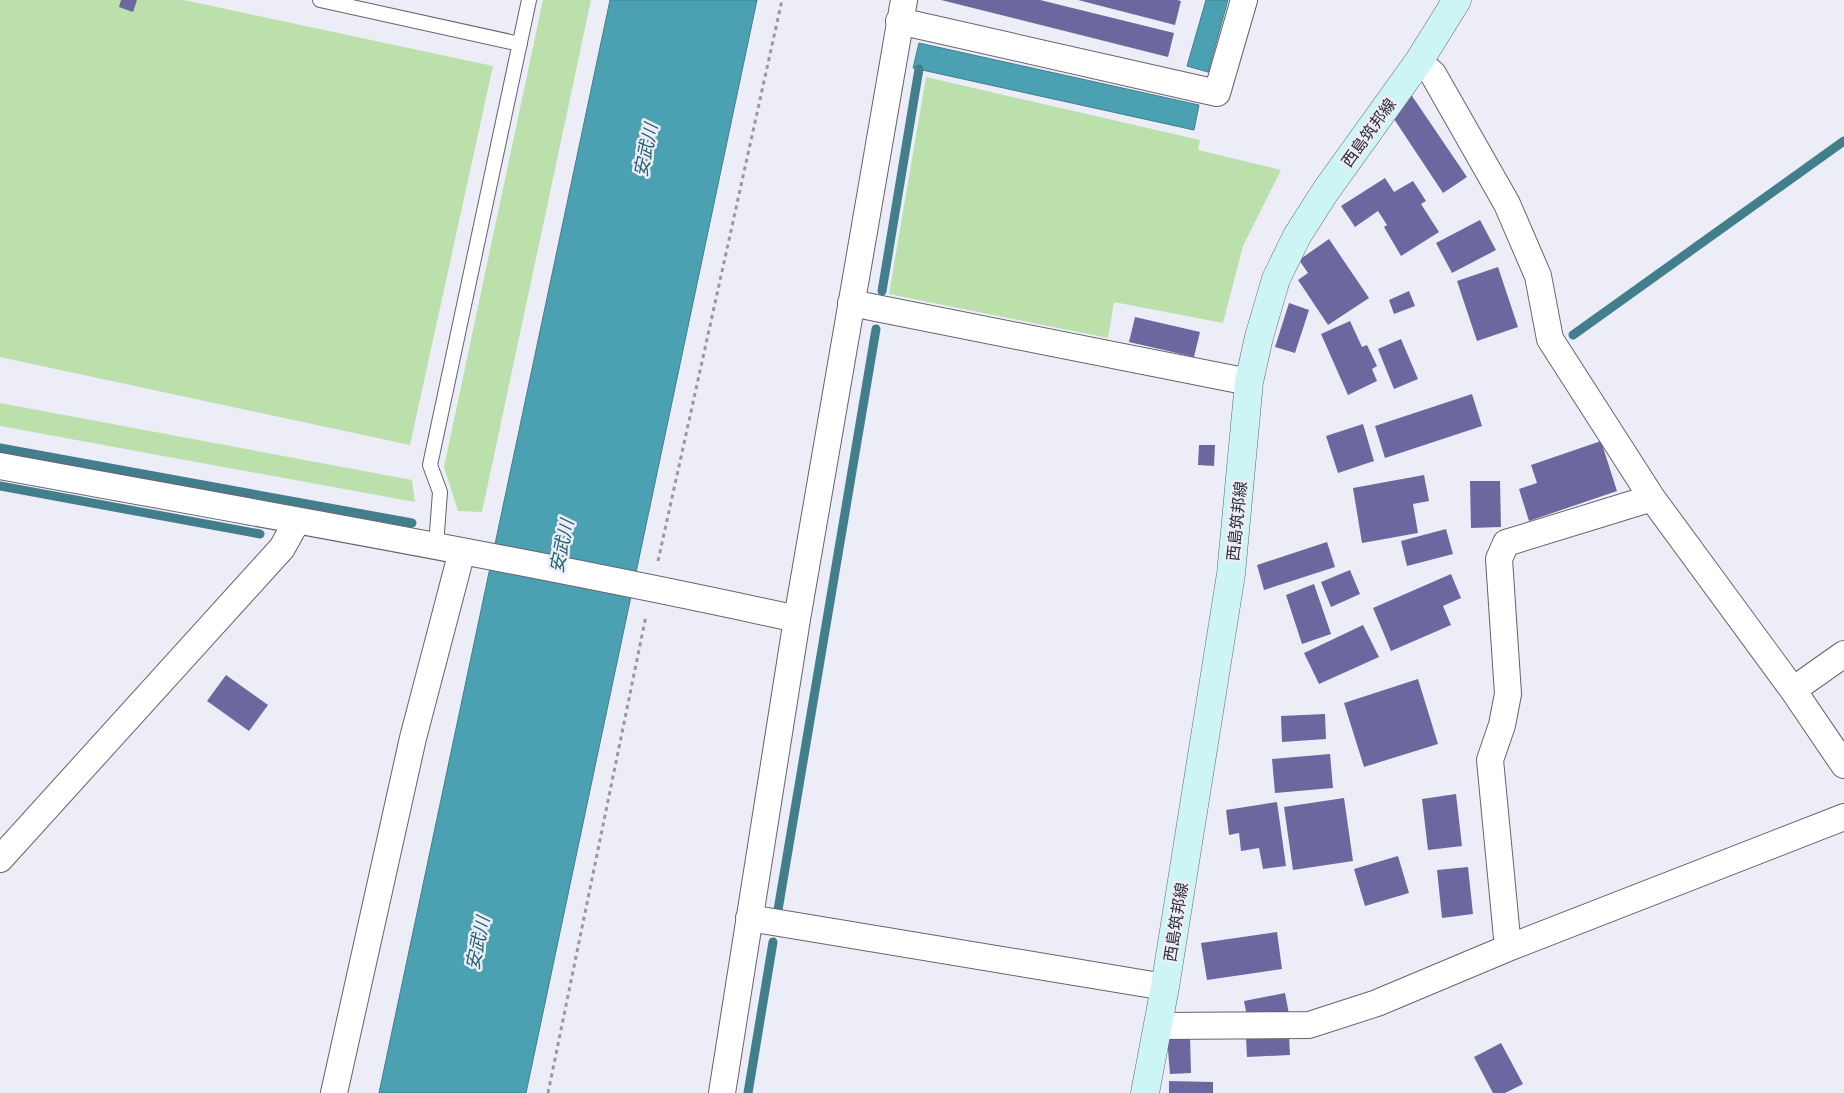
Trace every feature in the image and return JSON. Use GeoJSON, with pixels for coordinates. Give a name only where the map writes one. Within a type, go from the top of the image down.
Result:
{"type":"FeatureCollection","features":[{"type":"Feature","properties":{"kind":"main road","name":"西島筑邦線"},"geometry":{"type":"LineString","coordinates":[[1145,1093],[1165,987],[1231,574],[1249,382],[1259,337],[1276,279],[1297,236],[1324,192],[1419,61],[1457,0]]}},
{"type":"Feature","properties":{"kind":"street"},"geometry":{"type":"LineString","coordinates":[[722,1093],[796,619],[902,11],[1217,93],[1244,0]]}},
{"type":"Feature","properties":{"kind":"street"},"geometry":{"type":"LineString","coordinates":[[1419,61],[1433,74],[1507,204],[1538,276],[1550,339],[1652,498],[1794,690],[1844,765]]}},
{"type":"Feature","properties":{"kind":"street"},"geometry":{"type":"LineString","coordinates":[[851,303],[1249,382]]}},
{"type":"Feature","properties":{"kind":"street"},"geometry":{"type":"LineString","coordinates":[[0,466],[470,552],[796,619]]}},
{"type":"Feature","properties":{"kind":"street"},"geometry":{"type":"LineString","coordinates":[[1508,948],[1490,760],[1502,725],[1508,694],[1499,559],[1506,543],[1652,498]]}},
{"type":"Feature","properties":{"kind":"street"},"geometry":{"type":"LineString","coordinates":[[0,859],[282,548],[297,521]]}},
{"type":"Feature","properties":{"kind":"street"},"geometry":{"type":"LineString","coordinates":[[334,1093],[413,738],[470,552]]}},
{"type":"Feature","properties":{"kind":"street"},"geometry":{"type":"LineString","coordinates":[[1794,690],[1844,654]]}},
{"type":"Feature","properties":{"kind":"street"},"geometry":{"type":"LineString","coordinates":[[1158,1026],[1308,1026],[1377,1003],[1508,948],[1844,818]]}},
{"type":"Feature","properties":{"kind":"street"},"geometry":{"type":"LineString","coordinates":[[749,918],[1165,987]]}},
{"type":"Feature","properties":{"kind":"lane"},"geometry":{"type":"LineString","coordinates":[[320,0],[520,44]]}},
{"type":"Feature","properties":{"kind":"lane"},"geometry":{"type":"LineString","coordinates":[[436,546],[440,492],[430,465],[529,0]]}},
{"type":"Feature","properties":{"kind":"path"},"geometry":{"type":"LineString","coordinates":[[548,1093],[652,588],[782,0]]}},
{"type":"Feature","properties":{"kind":"green space"},"geometry":{"type":"Polygon","coordinates":[[[0,0],[184,0],[493,66],[410,445],[0,357],[0,0]]]}},
{"type":"Feature","properties":{"kind":"green space"},"geometry":{"type":"Polygon","coordinates":[[[543,0],[591,0],[482,512],[458,511],[444,467],[543,0]]]}},
{"type":"Feature","properties":{"kind":"green space"},"geometry":{"type":"Polygon","coordinates":[[[926,77],[1200,140],[1198,150],[1281,170],[1243,246],[1223,323],[1114,302],[1108,338],[889,294],[926,77]]]}},
{"type":"Feature","properties":{"kind":"green space"},"geometry":{"type":"Polygon","coordinates":[[[0,403],[412,480],[415,502],[0,426],[0,403]]]}},
{"type":"Feature","properties":{"kind":"water","name":"安武川"},"geometry":{"type":"Polygon","coordinates":[[[610,0],[757,0],[526,1093],[379,1093],[610,0]]]}},
{"type":"Feature","properties":{"kind":"water"},"geometry":{"type":"Polygon","coordinates":[[[1206,0],[1228,0],[1208,72],[1187,66],[1206,0]]]}},
{"type":"Feature","properties":{"kind":"water"},"geometry":{"type":"Polygon","coordinates":[[[919,43],[1199,105],[1194,130],[913,68],[919,43]]]}},
{"type":"Feature","properties":{"kind":"building"},"geometry":{"type":"Polygon","coordinates":[[[121,0],[137,0],[133,12],[119,7],[121,0]]]}},
{"type":"Feature","properties":{"kind":"building"},"geometry":{"type":"Polygon","coordinates":[[[941,0],[1040,0],[1174,33],[1168,57],[941,0]]]}},
{"type":"Feature","properties":{"kind":"building"},"geometry":{"type":"Polygon","coordinates":[[[1078,0],[1177,0],[1181,1],[1175,25],[1078,0]]]}},
{"type":"Feature","properties":{"kind":"building"},"geometry":{"type":"Polygon","coordinates":[[[1410,93],[1467,177],[1443,193],[1392,116],[1410,93]]]}},
{"type":"Feature","properties":{"kind":"building"},"geometry":{"type":"Polygon","coordinates":[[[1385,178],[1394,192],[1413,181],[1426,201],[1421,204],[1439,232],[1401,256],[1384,227],[1387,225],[1378,211],[1355,227],[1341,206],[1385,178]]]}},
{"type":"Feature","properties":{"kind":"building"},"geometry":{"type":"Polygon","coordinates":[[[1480,220],[1496,250],[1452,273],[1436,243],[1480,220]]]}},
{"type":"Feature","properties":{"kind":"building"},"geometry":{"type":"Polygon","coordinates":[[[1329,239],[1369,298],[1328,325],[1298,280],[1308,273],[1299,260],[1329,239]]]}},
{"type":"Feature","properties":{"kind":"building"},"geometry":{"type":"Polygon","coordinates":[[[1498,267],[1518,327],[1477,341],[1457,281],[1498,267]]]}},
{"type":"Feature","properties":{"kind":"building"},"geometry":{"type":"Polygon","coordinates":[[[1409,291],[1415,306],[1394,314],[1389,300],[1409,291]]]}},
{"type":"Feature","properties":{"kind":"building"},"geometry":{"type":"Polygon","coordinates":[[[1289,303],[1309,310],[1295,353],[1275,347],[1289,303]]]}},
{"type":"Feature","properties":{"kind":"building"},"geometry":{"type":"Polygon","coordinates":[[[1135,317],[1200,332],[1194,357],[1129,342],[1135,317]]]}},
{"type":"Feature","properties":{"kind":"building"},"geometry":{"type":"Polygon","coordinates":[[[1350,321],[1362,347],[1367,345],[1377,366],[1372,369],[1377,381],[1348,395],[1321,334],[1350,321]]]}},
{"type":"Feature","properties":{"kind":"building"},"geometry":{"type":"Polygon","coordinates":[[[1401,339],[1418,379],[1394,389],[1378,349],[1401,339]]]}},
{"type":"Feature","properties":{"kind":"building"},"geometry":{"type":"Polygon","coordinates":[[[1472,394],[1482,426],[1385,458],[1375,426],[1472,394]]]}},
{"type":"Feature","properties":{"kind":"building"},"geometry":{"type":"Polygon","coordinates":[[[1363,424],[1374,461],[1338,473],[1326,436],[1363,424]]]}},
{"type":"Feature","properties":{"kind":"building"},"geometry":{"type":"Polygon","coordinates":[[[1601,441],[1617,491],[1529,521],[1519,489],[1537,483],[1531,465],[1601,441]]]}},
{"type":"Feature","properties":{"kind":"building"},"geometry":{"type":"Polygon","coordinates":[[[1199,445],[1215,445],[1214,466],[1198,465],[1199,445]]]}},
{"type":"Feature","properties":{"kind":"building"},"geometry":{"type":"Polygon","coordinates":[[[1424,475],[1429,501],[1413,504],[1418,533],[1362,543],[1353,488],[1424,475]]]}},
{"type":"Feature","properties":{"kind":"building"},"geometry":{"type":"Polygon","coordinates":[[[1470,481],[1500,481],[1501,527],[1471,528],[1470,481]]]}},
{"type":"Feature","properties":{"kind":"building"},"geometry":{"type":"Polygon","coordinates":[[[1446,529],[1453,554],[1407,566],[1401,541],[1446,529]]]}},
{"type":"Feature","properties":{"kind":"building"},"geometry":{"type":"Polygon","coordinates":[[[1327,542],[1335,567],[1264,590],[1257,565],[1327,542]]]}},
{"type":"Feature","properties":{"kind":"building"},"geometry":{"type":"Polygon","coordinates":[[[1350,570],[1360,594],[1331,607],[1321,582],[1350,570]]]}},
{"type":"Feature","properties":{"kind":"building"},"geometry":{"type":"Polygon","coordinates":[[[1451,574],[1461,598],[1443,606],[1451,625],[1391,651],[1373,608],[1451,574]]]}},
{"type":"Feature","properties":{"kind":"building"},"geometry":{"type":"Polygon","coordinates":[[[1314,584],[1331,634],[1302,644],[1286,595],[1314,584]]]}},
{"type":"Feature","properties":{"kind":"building"},"geometry":{"type":"Polygon","coordinates":[[[1363,625],[1379,657],[1319,684],[1304,653],[1363,625]]]}},
{"type":"Feature","properties":{"kind":"building"},"geometry":{"type":"Polygon","coordinates":[[[226,675],[268,705],[249,731],[207,701],[226,675]]]}},
{"type":"Feature","properties":{"kind":"building"},"geometry":{"type":"Polygon","coordinates":[[[1418,679],[1438,744],[1364,767],[1344,703],[1418,679]]]}},
{"type":"Feature","properties":{"kind":"building"},"geometry":{"type":"Polygon","coordinates":[[[1325,714],[1326,739],[1282,742],[1281,716],[1325,714]]]}},
{"type":"Feature","properties":{"kind":"building"},"geometry":{"type":"Polygon","coordinates":[[[1330,754],[1333,788],[1275,793],[1272,759],[1330,754]]]}},
{"type":"Feature","properties":{"kind":"building"},"geometry":{"type":"Polygon","coordinates":[[[1456,794],[1462,846],[1428,850],[1422,799],[1456,794]]]}},
{"type":"Feature","properties":{"kind":"building"},"geometry":{"type":"Polygon","coordinates":[[[1344,798],[1353,861],[1293,870],[1284,807],[1344,798]]]}},
{"type":"Feature","properties":{"kind":"building"},"geometry":{"type":"Polygon","coordinates":[[[1277,802],[1286,866],[1263,869],[1259,848],[1241,851],[1239,833],[1229,835],[1226,810],[1277,802]]]}},
{"type":"Feature","properties":{"kind":"building"},"geometry":{"type":"Polygon","coordinates":[[[1398,856],[1409,893],[1365,906],[1354,869],[1398,856]]]}},
{"type":"Feature","properties":{"kind":"building"},"geometry":{"type":"Polygon","coordinates":[[[1468,867],[1473,914],[1442,918],[1437,870],[1468,867]]]}},
{"type":"Feature","properties":{"kind":"building"},"geometry":{"type":"Polygon","coordinates":[[[1277,932],[1282,969],[1207,980],[1201,943],[1277,932]]]}},
{"type":"Feature","properties":{"kind":"building"},"geometry":{"type":"Polygon","coordinates":[[[1285,993],[1289,1014],[1248,1021],[1244,1001],[1285,993]]]}},
{"type":"Feature","properties":{"kind":"building"},"geometry":{"type":"Polygon","coordinates":[[[1289,1035],[1290,1055],[1247,1057],[1246,1038],[1289,1035]]]}},
{"type":"Feature","properties":{"kind":"building"},"geometry":{"type":"Polygon","coordinates":[[[1190,1037],[1191,1073],[1170,1074],[1167,1038],[1190,1037]]]}},
{"type":"Feature","properties":{"kind":"building"},"geometry":{"type":"Polygon","coordinates":[[[1501,1043],[1523,1084],[1505,1093],[1493,1093],[1474,1057],[1501,1043]]]}},
{"type":"Feature","properties":{"kind":"building"},"geometry":{"type":"Polygon","coordinates":[[[1169,1081],[1213,1082],[1213,1093],[1169,1093],[1169,1081]]]}},
{"type":"Feature","properties":{"kind":"waterway"},"geometry":{"type":"LineString","coordinates":[[882,291],[919,69]]}},
{"type":"Feature","properties":{"kind":"waterway"},"geometry":{"type":"LineString","coordinates":[[1573,335],[1844,141]]}},
{"type":"Feature","properties":{"kind":"waterway"},"geometry":{"type":"LineString","coordinates":[[778,910],[876,329]]}},
{"type":"Feature","properties":{"kind":"waterway"},"geometry":{"type":"LineString","coordinates":[[0,448],[412,523]]}},
{"type":"Feature","properties":{"kind":"waterway"},"geometry":{"type":"LineString","coordinates":[[0,486],[260,534]]}},
{"type":"Feature","properties":{"kind":"waterway"},"geometry":{"type":"LineString","coordinates":[[748,1093],[773,942]]}}]}
